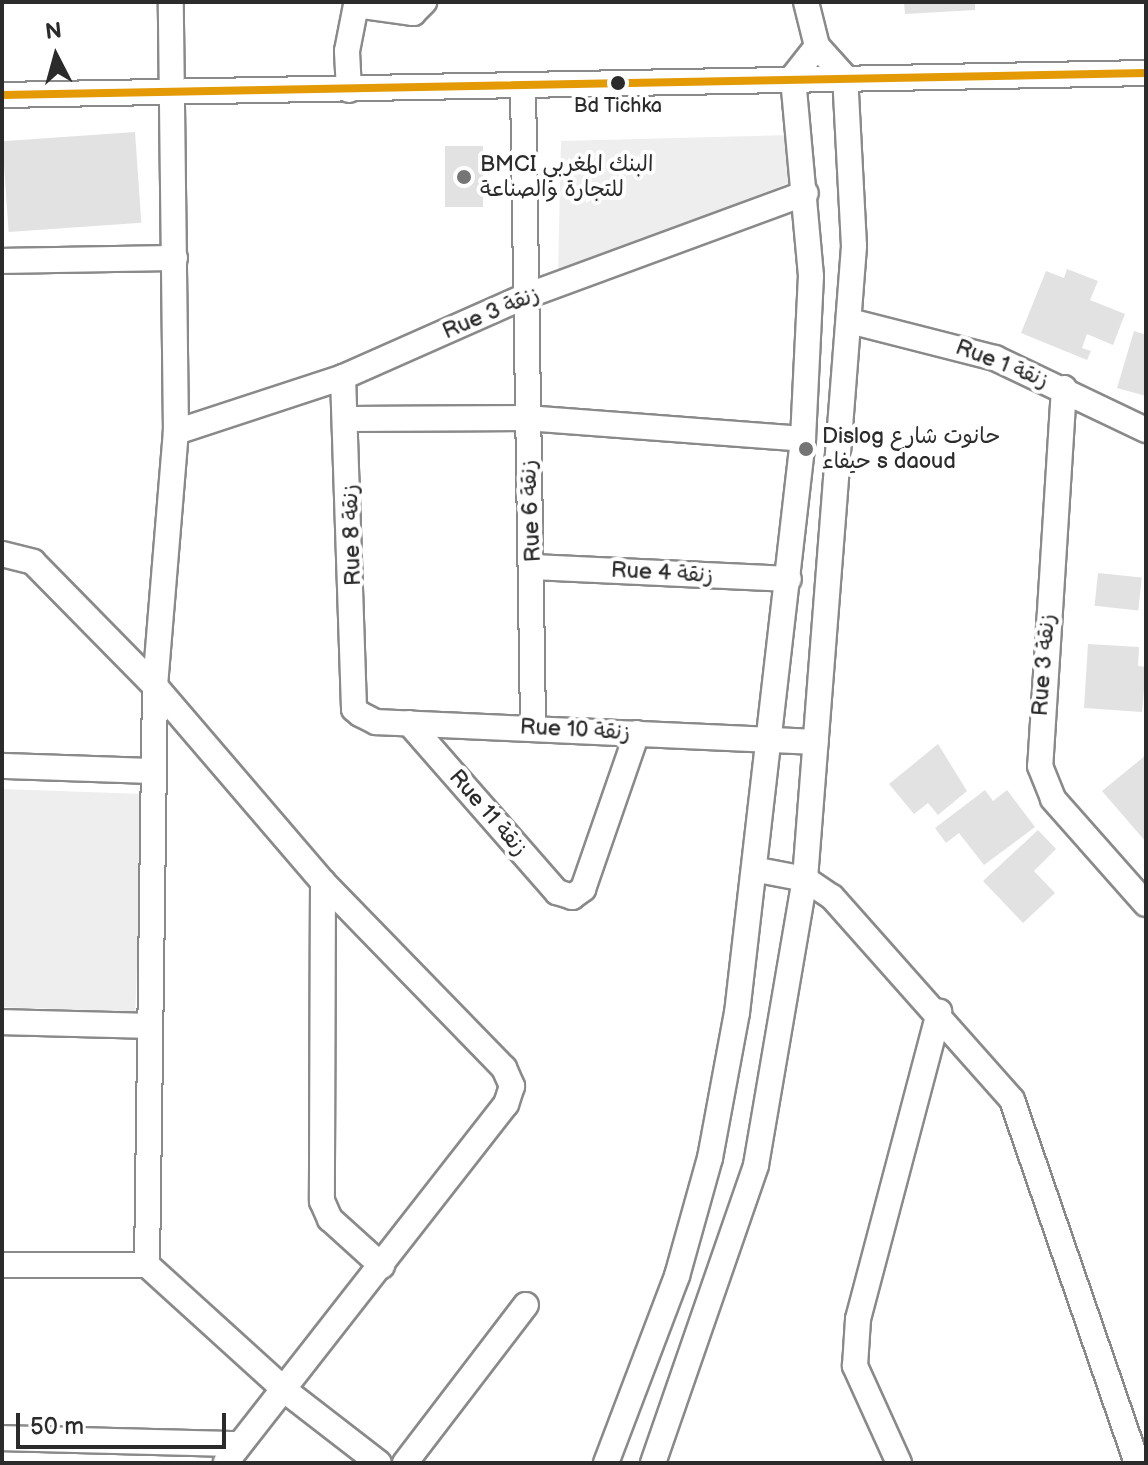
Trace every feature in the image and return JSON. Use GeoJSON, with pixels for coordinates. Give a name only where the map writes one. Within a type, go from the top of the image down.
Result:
{"type":"FeatureCollection","features":[{"type":"Feature","properties":{"kind":"street"},"geometry":{"type":"LineString","coordinates":[[147,1265],[155,686],[176,432],[171,2]]}},
{"type":"Feature","properties":{"kind":"street"},"geometry":{"type":"LineString","coordinates":[[349,90],[347,51],[352,4],[413,13],[424,2]]}},
{"type":"Feature","properties":{"kind":"street"},"geometry":{"type":"LineString","coordinates":[[653,1463],[756,1165],[805,879],[854,246],[845,77],[817,46],[806,2]]}},
{"type":"Feature","properties":{"kind":"street"},"geometry":{"type":"LineString","coordinates":[[606,1463],[639,1389],[710,1158],[758,870],[768,740],[803,439],[811,276],[806,193],[793,77],[817,46]]}},
{"type":"Feature","properties":{"kind":"street"},"geometry":{"type":"LineString","coordinates":[[2,95],[174,96],[793,77],[1146,73]]}},
{"type":"Feature","properties":{"kind":"street","name":"Rue 6 زنقة"},"geometry":{"type":"LineString","coordinates":[[523,86],[526,418],[534,567],[533,726]]}},
{"type":"Feature","properties":{"kind":"street","name":"Rue 3 زنقة"},"geometry":{"type":"LineString","coordinates":[[176,432],[343,377],[526,296],[806,193]]}},
{"type":"Feature","properties":{"kind":"street"},"geometry":{"type":"LineString","coordinates":[[2,261],[175,258]]}},
{"type":"Feature","properties":{"kind":"street","name":"Rue 1 زنقة"},"geometry":{"type":"LineString","coordinates":[[850,321],[960,346],[1064,388],[1146,430]]}},
{"type":"Feature","properties":{"kind":"street","name":"Rue 8 زنقة"},"geometry":{"type":"LineString","coordinates":[[343,377],[348,419],[354,693]]}},
{"type":"Feature","properties":{"kind":"street","name":"Rue 3 زنقة"},"geometry":{"type":"LineString","coordinates":[[1064,388],[1040,766],[1053,799],[1146,904]]}},
{"type":"Feature","properties":{"kind":"street"},"geometry":{"type":"LineString","coordinates":[[348,419],[526,418],[803,439]]}},
{"type":"Feature","properties":{"kind":"street"},"geometry":{"type":"LineString","coordinates":[[2,554],[33,562],[155,686],[323,882],[504,1068],[512,1086],[506,1104],[287,1392],[232,1453],[2,1438]]}},
{"type":"Feature","properties":{"kind":"street","name":"Rue 4 زنقة"},"geometry":{"type":"LineString","coordinates":[[534,567],[789,579]]}},
{"type":"Feature","properties":{"kind":"street","name":"Rue 10 زنقة"},"geometry":{"type":"LineString","coordinates":[[354,693],[355,711],[366,718],[409,723],[533,726],[816,742]]}},
{"type":"Feature","properties":{"kind":"street","name":"Rue 11 زنقة"},"geometry":{"type":"LineString","coordinates":[[409,723],[557,892],[572,897],[583,889],[637,733]]}},
{"type":"Feature","properties":{"kind":"street"},"geometry":{"type":"LineString","coordinates":[[2,766],[154,771]]}},
{"type":"Feature","properties":{"kind":"street"},"geometry":{"type":"LineString","coordinates":[[758,870],[805,879],[832,897],[939,1012],[1012,1100],[1137,1463]]}},
{"type":"Feature","properties":{"kind":"street"},"geometry":{"type":"LineString","coordinates":[[323,882],[322,1201],[330,1219],[382,1266]]}},
{"type":"Feature","properties":{"kind":"street"},"geometry":{"type":"LineString","coordinates":[[899,1463],[855,1366],[858,1319],[939,1012]]}},
{"type":"Feature","properties":{"kind":"street"},"geometry":{"type":"LineString","coordinates":[[2,1022],[150,1026]]}},
{"type":"Feature","properties":{"kind":"street"},"geometry":{"type":"LineString","coordinates":[[2,1265],[147,1265],[287,1392],[379,1463]]}},
{"type":"Feature","properties":{"kind":"street"},"geometry":{"type":"LineString","coordinates":[[405,1463],[526,1305]]}},
{"type":"Feature","properties":{"kind":"shaded area"},"geometry":{"type":"Polygon","coordinates":[[[790,135],[796,180],[558,275],[561,141],[790,135]]]}},
{"type":"Feature","properties":{"kind":"shaded area"},"geometry":{"type":"Polygon","coordinates":[[[2,789],[143,794],[135,1012],[2,1007],[2,789]]]}},
{"type":"Feature","properties":{"kind":"building"},"geometry":{"type":"Polygon","coordinates":[[[904,2],[975,2],[975,10],[905,14],[904,2]]]}},
{"type":"Feature","properties":{"kind":"building"},"geometry":{"type":"Polygon","coordinates":[[[135,132],[141,223],[9,232],[2,141],[135,132]]]}},
{"type":"Feature","properties":{"kind":"building","name":"BMCI البنك المغربي للتجارة والصناعة"},"geometry":{"type":"Polygon","coordinates":[[[445,146],[483,146],[483,207],[445,207],[445,146]]]}},
{"type":"Feature","properties":{"kind":"building"},"geometry":{"type":"Polygon","coordinates":[[[1067,269],[1098,281],[1090,300],[1125,314],[1113,345],[1087,334],[1082,348],[1091,351],[1087,360],[1021,333],[1046,271],[1064,278],[1067,269]]]}},
{"type":"Feature","properties":{"kind":"building"},"geometry":{"type":"Polygon","coordinates":[[[1134,331],[1146,335],[1146,396],[1117,388],[1134,331]]]}},
{"type":"Feature","properties":{"kind":"building"},"geometry":{"type":"Polygon","coordinates":[[[1098,573],[1142,578],[1138,610],[1095,606],[1098,573]]]}},
{"type":"Feature","properties":{"kind":"building"},"geometry":{"type":"Polygon","coordinates":[[[1088,644],[1139,647],[1138,666],[1146,667],[1142,712],[1084,708],[1088,644]]]}},
{"type":"Feature","properties":{"kind":"building"},"geometry":{"type":"Polygon","coordinates":[[[938,744],[967,791],[938,815],[928,803],[914,814],[889,784],[938,744]]]}},
{"type":"Feature","properties":{"kind":"building"},"geometry":{"type":"Polygon","coordinates":[[[1146,755],[1146,842],[1102,791],[1146,755]]]}},
{"type":"Feature","properties":{"kind":"building"},"geometry":{"type":"Polygon","coordinates":[[[985,790],[993,801],[1007,790],[1035,827],[984,865],[959,833],[946,843],[935,828],[985,790]]]}},
{"type":"Feature","properties":{"kind":"building"},"geometry":{"type":"Polygon","coordinates":[[[1038,830],[1056,849],[1034,871],[1055,893],[1023,923],[983,881],[1038,830]]]}},
{"type":"Feature","properties":{"kind":"transit line"},"geometry":{"type":"LineString","coordinates":[[2,95],[1146,73]]}},
{"type":"Feature","properties":{"kind":"place","name":"Bd Tichka"},"geometry":{"type":"Point","coordinates":[618,83]}},
{"type":"Feature","properties":{"kind":"place","name":"BMCI البنك المغربي للتجارة والصناعة"},"geometry":{"type":"Point","coordinates":[464,177]}},
{"type":"Feature","properties":{"kind":"place","name":"Dislog حانوت شارع حيفاء s daoud"},"geometry":{"type":"Point","coordinates":[806,449]}}]}
